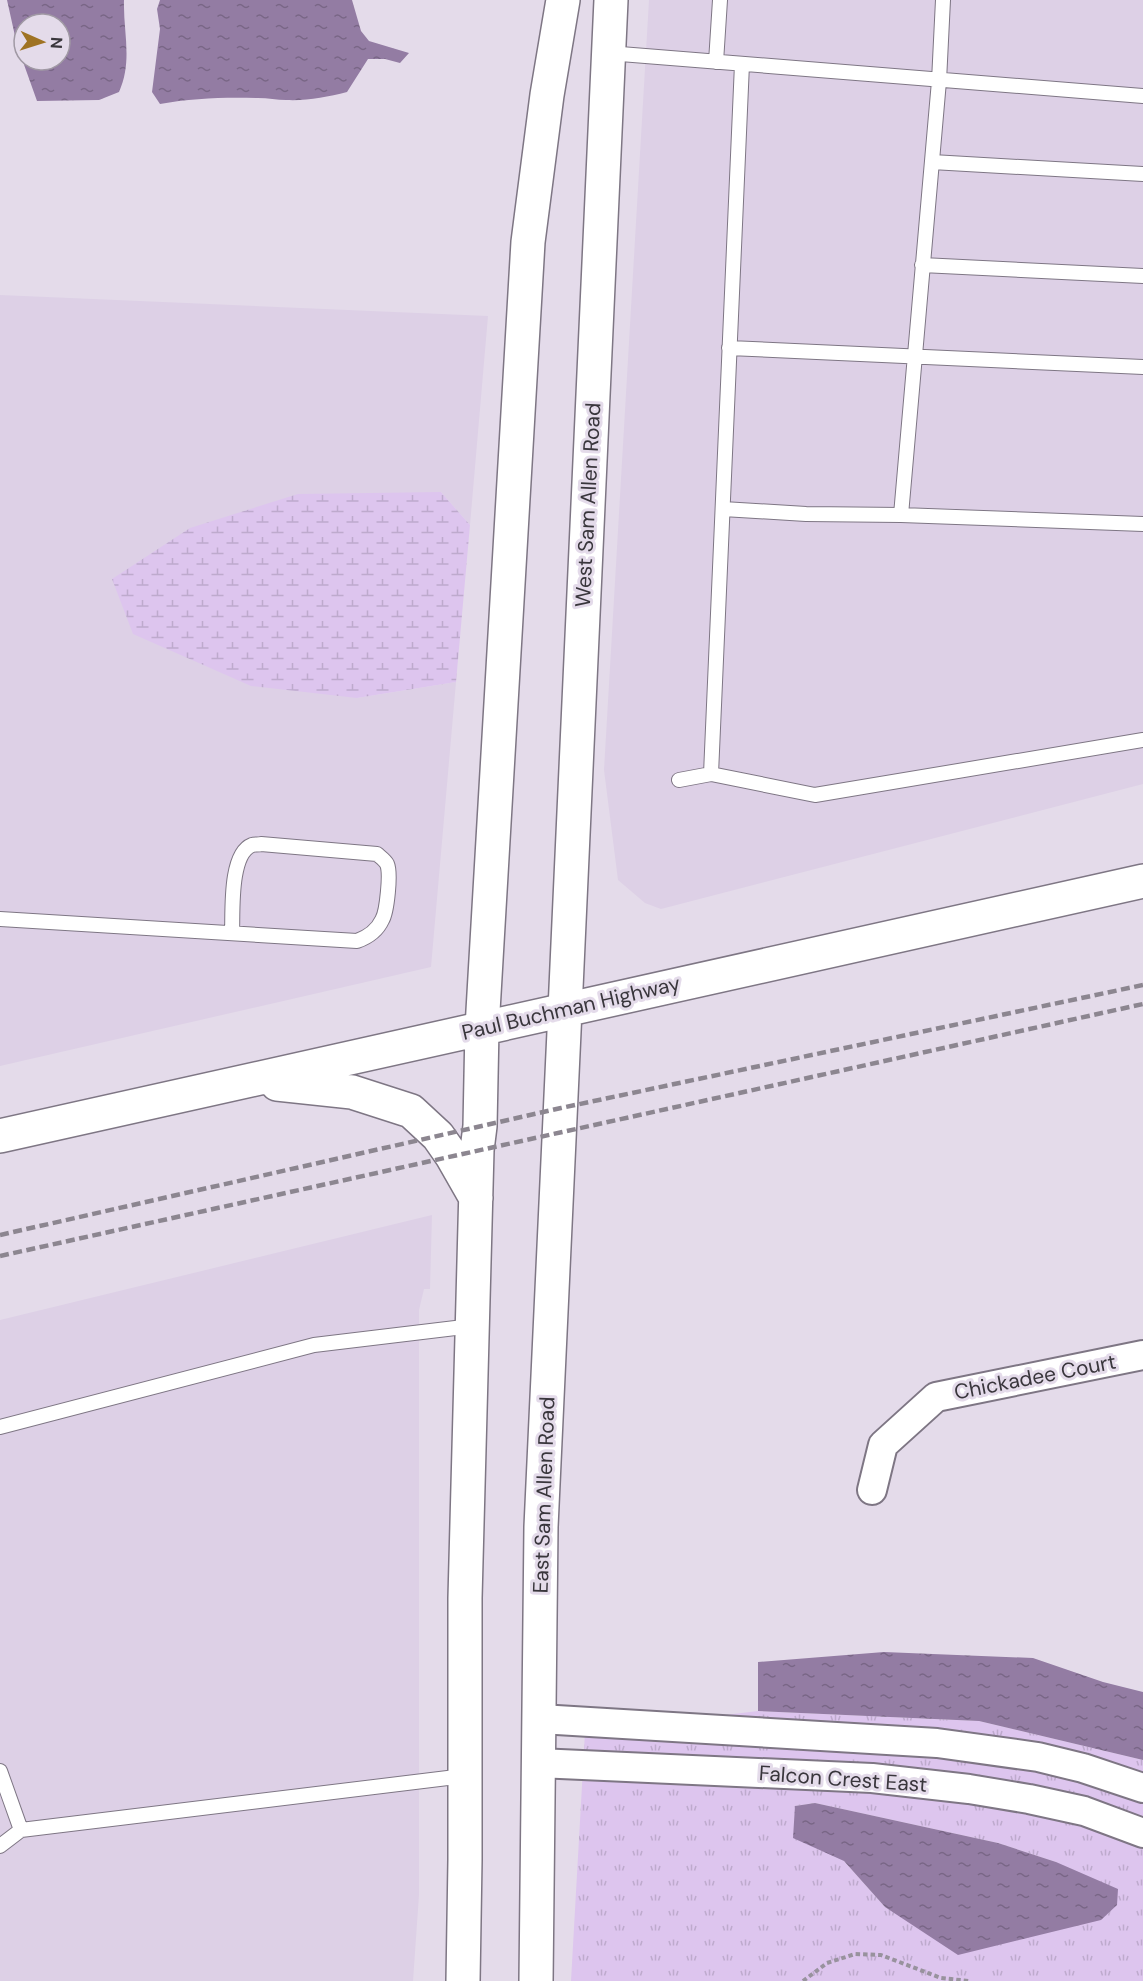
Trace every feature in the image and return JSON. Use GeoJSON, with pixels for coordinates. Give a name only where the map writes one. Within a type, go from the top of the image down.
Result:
{"type":"FeatureCollection","features":[{"type":"Feature","properties":{"kind":"main road"},"geometry":{"type":"LineString","coordinates":[[463,1981],[465,1598],[482,1028],[528,242],[547,95],[563,0]]}},
{"type":"Feature","properties":{"kind":"main road","name":"West Sam Allen Road"},"geometry":{"type":"LineString","coordinates":[[565,1010],[611,0]]}},
{"type":"Feature","properties":{"kind":"main road","name":"Paul Buchman Highway"},"geometry":{"type":"LineString","coordinates":[[0,1137],[1143,881]]}},
{"type":"Feature","properties":{"kind":"main road","name":"East Sam Allen Road"},"geometry":{"type":"LineString","coordinates":[[536,1981],[541,1527],[565,1010]]}},
{"type":"Feature","properties":{"kind":"main road"},"geometry":{"type":"LineString","coordinates":[[248,1081],[352,1092],[411,1111],[438,1136],[476,1198]]}},
{"type":"Feature","properties":{"kind":"street","name":"Chickadee Court"},"geometry":{"type":"LineString","coordinates":[[872,1490],[884,1445],[936,1397],[1143,1355]]}},
{"type":"Feature","properties":{"kind":"street","name":"Falcon Crest East"},"geometry":{"type":"LineString","coordinates":[[540,1719],[938,1743],[1038,1757],[1083,1768],[1143,1788]]}},
{"type":"Feature","properties":{"kind":"street"},"geometry":{"type":"LineString","coordinates":[[969,1789],[977,1748]]}},
{"type":"Feature","properties":{"kind":"street","name":"Falcon Crest East"},"geometry":{"type":"LineString","coordinates":[[538,1763],[872,1778],[969,1789],[1084,1811],[1143,1833]]}},
{"type":"Feature","properties":{"kind":"lane"},"geometry":{"type":"LineString","coordinates":[[716,62],[720,0]]}},
{"type":"Feature","properties":{"kind":"lane"},"geometry":{"type":"LineString","coordinates":[[901,515],[939,81],[943,0]]}},
{"type":"Feature","properties":{"kind":"lane"},"geometry":{"type":"LineString","coordinates":[[608,53],[1143,96]]}},
{"type":"Feature","properties":{"kind":"lane"},"geometry":{"type":"LineString","coordinates":[[711,774],[742,64]]}},
{"type":"Feature","properties":{"kind":"lane"},"geometry":{"type":"LineString","coordinates":[[932,162],[1143,174]]}},
{"type":"Feature","properties":{"kind":"lane"},"geometry":{"type":"LineString","coordinates":[[922,265],[1143,276]]}},
{"type":"Feature","properties":{"kind":"lane"},"geometry":{"type":"LineString","coordinates":[[729,348],[1143,367]]}},
{"type":"Feature","properties":{"kind":"lane"},"geometry":{"type":"LineString","coordinates":[[723,509],[806,514],[901,515],[1143,524]]}},
{"type":"Feature","properties":{"kind":"lane"},"geometry":{"type":"LineString","coordinates":[[679,780],[711,774],[815,795],[1143,740]]}},
{"type":"Feature","properties":{"kind":"lane"},"geometry":{"type":"LineString","coordinates":[[0,919],[357,941],[367,937],[384,918],[388,882],[387,864],[376,854],[251,845],[244,852],[236,867],[232,933]]}},
{"type":"Feature","properties":{"kind":"lane"},"geometry":{"type":"LineString","coordinates":[[0,1427],[314,1345],[472,1326]]}},
{"type":"Feature","properties":{"kind":"lane"},"geometry":{"type":"LineString","coordinates":[[0,1771],[21,1830]]}},
{"type":"Feature","properties":{"kind":"lane"},"geometry":{"type":"LineString","coordinates":[[0,1846],[21,1830],[464,1776]]}},
{"type":"Feature","properties":{"kind":"path"},"geometry":{"type":"LineString","coordinates":[[803,1981],[826,1963],[855,1954],[881,1955],[941,1978],[969,1981]]}},
{"type":"Feature","properties":{"kind":"shaded area"},"geometry":{"type":"Polygon","coordinates":[[[649,0],[1143,0],[1143,784],[661,909],[645,903],[618,880],[604,770],[649,0]]]}},
{"type":"Feature","properties":{"kind":"shaded area"},"geometry":{"type":"Polygon","coordinates":[[[0,295],[488,316],[470,525],[441,492],[357,698],[456,682],[431,967],[0,1066],[0,295]]]}},
{"type":"Feature","properties":{"kind":"shaded area"},"geometry":{"type":"Polygon","coordinates":[[[432,1215],[430,1289],[424,1289],[419,1310],[419,1895],[413,1981],[0,1981],[0,1320],[432,1215]]]}},
{"type":"Feature","properties":{"kind":"green space"},"geometry":{"type":"Polygon","coordinates":[[[441,492],[470,525],[456,682],[357,698],[251,686],[133,634],[112,579],[190,528],[298,494],[441,492]]]}},
{"type":"Feature","properties":{"kind":"green space"},"geometry":{"type":"Polygon","coordinates":[[[758,1711],[979,1721],[1143,1760],[1143,1981],[571,1981],[585,1732],[758,1711]],[[815,1803],[795,1806],[885,1907],[1056,1862],[998,1843],[815,1803]]]}},
{"type":"Feature","properties":{"kind":"water"},"geometry":{"type":"Polygon","coordinates":[[[7,0],[124,0],[126,69],[119,92],[99,100],[37,101],[27,72],[72,72],[72,12],[12,12],[12,22],[7,0]]]}},
{"type":"Feature","properties":{"kind":"water"},"geometry":{"type":"Polygon","coordinates":[[[160,0],[352,0],[361,31],[369,41],[409,53],[400,63],[385,59],[368,59],[347,92],[332,96],[294,100],[209,98],[160,104],[152,92],[160,29],[157,9],[160,0]]]}},
{"type":"Feature","properties":{"kind":"water"},"geometry":{"type":"Polygon","coordinates":[[[884,1652],[1033,1658],[1103,1682],[1143,1692],[1143,1760],[979,1721],[758,1711],[758,1662],[884,1652]]]}},
{"type":"Feature","properties":{"kind":"water"},"geometry":{"type":"Polygon","coordinates":[[[815,1803],[998,1843],[1056,1862],[1118,1889],[1117,1905],[1101,1920],[958,1955],[885,1907],[844,1861],[793,1838],[795,1806],[815,1803]]]}},
{"type":"Feature","properties":{"kind":"railway"},"geometry":{"type":"LineString","coordinates":[[0,1235],[561,1108],[1143,985]]}},
{"type":"Feature","properties":{"kind":"railway"},"geometry":{"type":"LineString","coordinates":[[0,1256],[1143,1004]]}}]}
